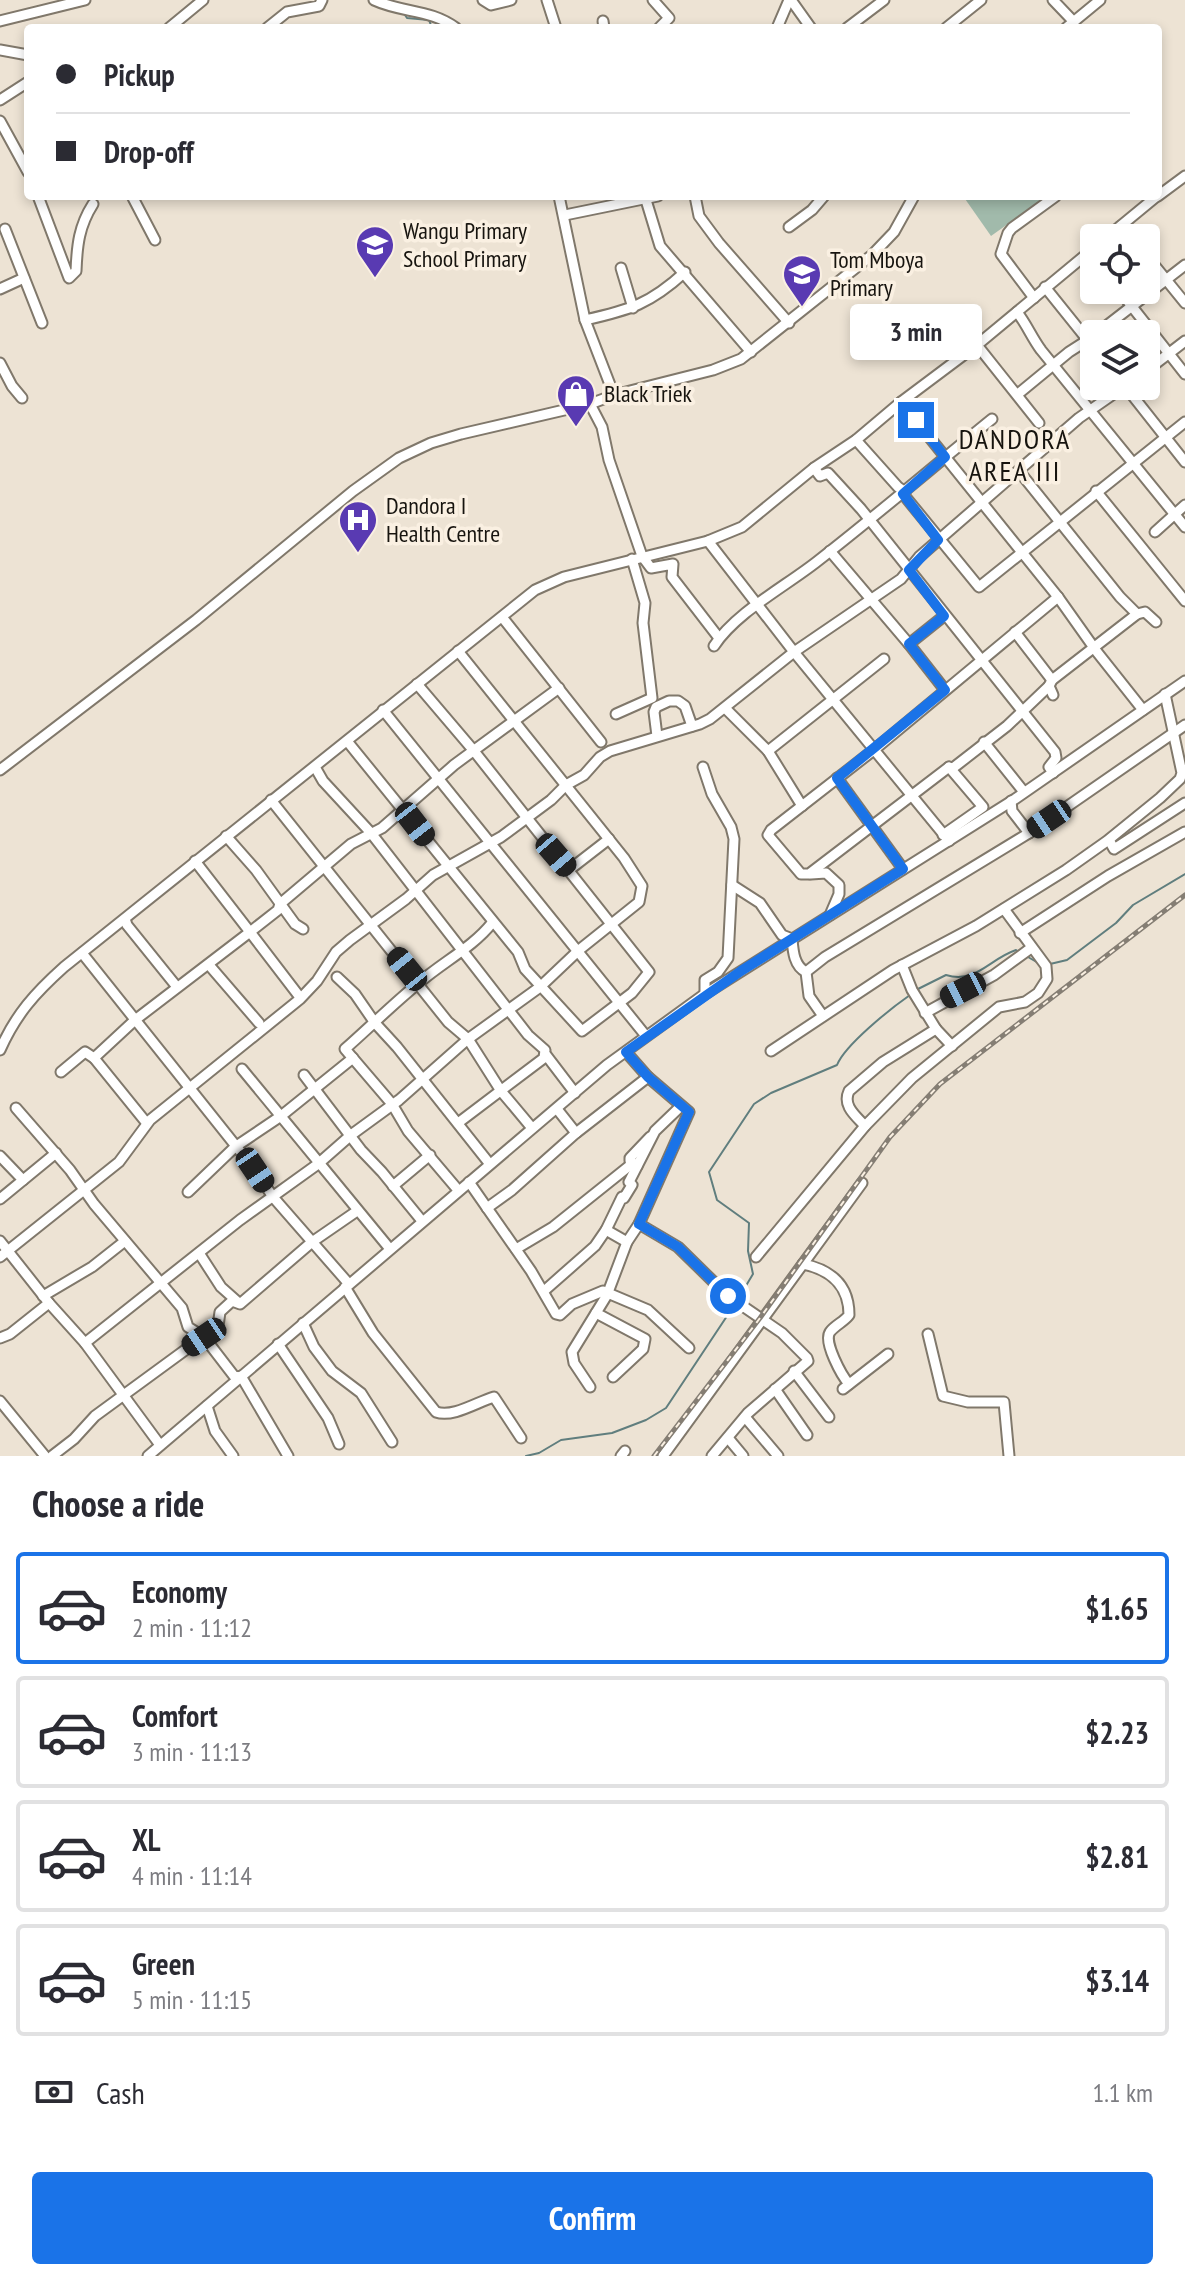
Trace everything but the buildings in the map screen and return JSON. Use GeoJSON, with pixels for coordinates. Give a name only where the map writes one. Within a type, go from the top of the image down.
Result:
{"type":"FeatureCollection","features":[{"type":"Feature","properties":{"kind":"street"},"geometry":{"type":"LineString","coordinates":[[0,21],[85,0]]}},
{"type":"Feature","properties":{"kind":"street"},"geometry":{"type":"LineString","coordinates":[[174,24],[203,0]]}},
{"type":"Feature","properties":{"kind":"street"},"geometry":{"type":"LineString","coordinates":[[272,24],[287,12],[319,6],[322,0]]}},
{"type":"Feature","properties":{"kind":"street"},"geometry":{"type":"LineString","coordinates":[[374,0],[393,8],[435,15],[450,24]]}},
{"type":"Feature","properties":{"kind":"street"},"geometry":{"type":"LineString","coordinates":[[483,0],[491,5],[511,0]]}},
{"type":"Feature","properties":{"kind":"street"},"geometry":{"type":"LineString","coordinates":[[547,0],[555,24]]}},
{"type":"Feature","properties":{"kind":"street"},"geometry":{"type":"LineString","coordinates":[[653,0],[669,18],[663,24]]}},
{"type":"Feature","properties":{"kind":"street"},"geometry":{"type":"LineString","coordinates":[[779,24],[790,0],[808,24]]}},
{"type":"Feature","properties":{"kind":"street"},"geometry":{"type":"LineString","coordinates":[[859,24],[884,0]]}},
{"type":"Feature","properties":{"kind":"street"},"geometry":{"type":"LineString","coordinates":[[951,24],[981,0]]}},
{"type":"Feature","properties":{"kind":"street"},"geometry":{"type":"LineString","coordinates":[[1053,0],[1069,24]]}},
{"type":"Feature","properties":{"kind":"street"},"geometry":{"type":"LineString","coordinates":[[1071,24],[1100,0]]}},
{"type":"Feature","properties":{"kind":"street"},"geometry":{"type":"LineString","coordinates":[[0,50],[24,54]]}},
{"type":"Feature","properties":{"kind":"street"},"geometry":{"type":"LineString","coordinates":[[0,100],[24,85]]}},
{"type":"Feature","properties":{"kind":"street"},"geometry":{"type":"LineString","coordinates":[[0,121],[24,165]]}},
{"type":"Feature","properties":{"kind":"street"},"geometry":{"type":"LineString","coordinates":[[1162,193],[1185,176]]}},
{"type":"Feature","properties":{"kind":"street"},"geometry":{"type":"LineString","coordinates":[[40,200],[69,278],[76,271],[77,241],[83,220],[93,204]]}},
{"type":"Feature","properties":{"kind":"street"},"geometry":{"type":"LineString","coordinates":[[134,200],[155,240]]}},
{"type":"Feature","properties":{"kind":"street"},"geometry":{"type":"LineString","coordinates":[[560,200],[585,320],[614,395]]}},
{"type":"Feature","properties":{"kind":"street"},"geometry":{"type":"LineString","coordinates":[[565,215],[646,200],[660,246],[751,352]]}},
{"type":"Feature","properties":{"kind":"street"},"geometry":{"type":"LineString","coordinates":[[696,200],[699,216],[719,243],[789,323]]}},
{"type":"Feature","properties":{"kind":"street"},"geometry":{"type":"LineString","coordinates":[[789,227],[821,200]]}},
{"type":"Feature","properties":{"kind":"street"},"geometry":{"type":"LineString","coordinates":[[0,770],[399,458],[431,443],[461,434],[590,404],[713,370],[741,359],[872,255],[894,232],[910,200]]}},
{"type":"Feature","properties":{"kind":"street"},"geometry":{"type":"LineString","coordinates":[[1034,298],[1001,254],[1012,228],[1050,200]]}},
{"type":"Feature","properties":{"kind":"street"},"geometry":{"type":"LineString","coordinates":[[1123,224],[1153,200]]}},
{"type":"Feature","properties":{"kind":"street"},"geometry":{"type":"LineString","coordinates":[[5,229],[42,323]]}},
{"type":"Feature","properties":{"kind":"street"},"geometry":{"type":"LineString","coordinates":[[0,1050],[14,1021],[35,993],[383,710],[549,582],[708,541],[742,527],[1080,262]]}},
{"type":"Feature","properties":{"kind":"street"},"geometry":{"type":"LineString","coordinates":[[1116,320],[1185,265]]}},
{"type":"Feature","properties":{"kind":"street"},"geometry":{"type":"LineString","coordinates":[[621,268],[633,308]]}},
{"type":"Feature","properties":{"kind":"street"},"geometry":{"type":"LineString","coordinates":[[585,320],[633,308],[663,292],[685,272]]}},
{"type":"Feature","properties":{"kind":"street"},"geometry":{"type":"LineString","coordinates":[[1160,272],[1185,303]]}},
{"type":"Feature","properties":{"kind":"street"},"geometry":{"type":"LineString","coordinates":[[0,289],[24,278]]}},
{"type":"Feature","properties":{"kind":"street"},"geometry":{"type":"LineString","coordinates":[[1045,287],[1080,326]]}},
{"type":"Feature","properties":{"kind":"street"},"geometry":{"type":"LineString","coordinates":[[1132,306],[1185,374]]}},
{"type":"Feature","properties":{"kind":"street"},"geometry":{"type":"LineString","coordinates":[[1017,312],[1053,365],[1185,527]]}},
{"type":"Feature","properties":{"kind":"street"},"geometry":{"type":"LineString","coordinates":[[1160,361],[1185,341]]}},
{"type":"Feature","properties":{"kind":"street"},"geometry":{"type":"LineString","coordinates":[[977,345],[1039,423]]}},
{"type":"Feature","properties":{"kind":"street"},"geometry":{"type":"LineString","coordinates":[[1018,394],[1053,365],[1080,348]]}},
{"type":"Feature","properties":{"kind":"street"},"geometry":{"type":"LineString","coordinates":[[0,363],[22,398]]}},
{"type":"Feature","properties":{"kind":"street"},"geometry":{"type":"LineString","coordinates":[[4,1254],[119,1162],[150,1120],[308,992],[336,952],[371,924],[448,865],[492,843],[566,785],[584,775],[600,757],[610,751],[710,719],[794,652],[887,589],[938,540],[1105,400]]}},
{"type":"Feature","properties":{"kind":"street"},"geometry":{"type":"LineString","coordinates":[[1136,400],[1185,462]]}},
{"type":"Feature","properties":{"kind":"street"},"geometry":{"type":"LineString","coordinates":[[901,402],[1058,597],[1143,710]]}},
{"type":"Feature","properties":{"kind":"street"},"geometry":{"type":"LineString","coordinates":[[590,404],[602,427],[637,558],[645,603],[642,614],[652,698],[616,714]]}},
{"type":"Feature","properties":{"kind":"street"},"geometry":{"type":"LineString","coordinates":[[637,558],[651,568],[673,564],[672,577],[716,642],[758,605],[870,521],[992,419]]}},
{"type":"Feature","properties":{"kind":"street"},"geometry":{"type":"LineString","coordinates":[[856,440],[904,493],[938,540],[979,587],[1185,422]]}},
{"type":"Feature","properties":{"kind":"street"},"geometry":{"type":"LineString","coordinates":[[814,468],[820,476],[828,473],[870,521],[1055,752],[1056,758],[1049,767],[1053,773]]}},
{"type":"Feature","properties":{"kind":"street"},"geometry":{"type":"LineString","coordinates":[[1019,471],[1137,614]]}},
{"type":"Feature","properties":{"kind":"street"},"geometry":{"type":"LineString","coordinates":[[1096,491],[1185,601]]}},
{"type":"Feature","properties":{"kind":"street"},"geometry":{"type":"LineString","coordinates":[[1155,532],[1185,505]]}},
{"type":"Feature","properties":{"kind":"street"},"geometry":{"type":"LineString","coordinates":[[708,541],[946,838]]}},
{"type":"Feature","properties":{"kind":"street"},"geometry":{"type":"LineString","coordinates":[[830,551],[945,690]]}},
{"type":"Feature","properties":{"kind":"street"},"geometry":{"type":"LineString","coordinates":[[830,915],[839,894],[839,885],[826,873],[802,875],[768,834],[1058,597]]}},
{"type":"Feature","properties":{"kind":"street"},"geometry":{"type":"LineString","coordinates":[[806,875],[911,794],[949,767],[953,768],[1137,614],[1145,612],[1156,622]]}},
{"type":"Feature","properties":{"kind":"street"},"geometry":{"type":"LineString","coordinates":[[909,644],[944,616]]}},
{"type":"Feature","properties":{"kind":"street"},"geometry":{"type":"LineString","coordinates":[[502,617],[601,742]]}},
{"type":"Feature","properties":{"kind":"street"},"geometry":{"type":"LineString","coordinates":[[1015,632],[1052,687]]}},
{"type":"Feature","properties":{"kind":"street"},"geometry":{"type":"LineString","coordinates":[[85,1343],[240,1220],[318,1164],[468,1039],[540,987],[579,950],[639,902],[642,892],[640,880],[458,651]]}},
{"type":"Feature","properties":{"kind":"street"},"geometry":{"type":"LineString","coordinates":[[768,751],[884,659]]}},
{"type":"Feature","properties":{"kind":"street"},"geometry":{"type":"LineString","coordinates":[[946,838],[1011,801],[1185,681]]}},
{"type":"Feature","properties":{"kind":"street"},"geometry":{"type":"LineString","coordinates":[[347,741],[518,952],[525,969],[582,1031],[632,993],[649,974],[474,751],[417,684]]}},
{"type":"Feature","properties":{"kind":"street"},"geometry":{"type":"LineString","coordinates":[[94,1058],[135,1020],[278,910],[280,904],[351,844],[405,810],[474,751],[559,688]]}},
{"type":"Feature","properties":{"kind":"street"},"geometry":{"type":"LineString","coordinates":[[1112,844],[1180,779],[1183,768],[1165,694]]}},
{"type":"Feature","properties":{"kind":"street"},"geometry":{"type":"LineString","coordinates":[[657,736],[654,712],[656,707],[669,701],[678,701],[685,706],[692,726]]}},
{"type":"Feature","properties":{"kind":"street"},"geometry":{"type":"LineString","coordinates":[[725,708],[768,751],[802,806]]}},
{"type":"Feature","properties":{"kind":"street"},"geometry":{"type":"LineString","coordinates":[[383,710],[646,1036]]}},
{"type":"Feature","properties":{"kind":"street"},"geometry":{"type":"LineString","coordinates":[[806,972],[825,957],[1029,833],[1185,725]]}},
{"type":"Feature","properties":{"kind":"street"},"geometry":{"type":"LineString","coordinates":[[984,742],[1024,792]]}},
{"type":"Feature","properties":{"kind":"street"},"geometry":{"type":"LineString","coordinates":[[315,767],[323,781],[371,833],[535,1044],[543,1047],[575,1093]]}},
{"type":"Feature","properties":{"kind":"street"},"geometry":{"type":"LineString","coordinates":[[703,767],[717,805],[731,827],[734,854],[728,958],[718,972],[705,980],[705,994]]}},
{"type":"Feature","properties":{"kind":"street"},"geometry":{"type":"LineString","coordinates":[[148,1456],[489,1163],[646,1036],[705,994],[903,869],[983,807],[949,767]]}},
{"type":"Feature","properties":{"kind":"street"},"geometry":{"type":"LineString","coordinates":[[837,778],[903,869]]}},
{"type":"Feature","properties":{"kind":"street"},"geometry":{"type":"LineString","coordinates":[[271,800],[448,1022],[468,1039],[501,1091],[532,1128]]}},
{"type":"Feature","properties":{"kind":"street"},"geometry":{"type":"LineString","coordinates":[[1011,801],[1012,811],[1029,833]]}},
{"type":"Feature","properties":{"kind":"street"},"geometry":{"type":"LineString","coordinates":[[771,1051],[902,965],[1185,803]]}},
{"type":"Feature","properties":{"kind":"street"},"geometry":{"type":"LineString","coordinates":[[1020,933],[1185,832]]}},
{"type":"Feature","properties":{"kind":"street"},"geometry":{"type":"LineString","coordinates":[[226,836],[256,870],[295,924],[303,929]]}},
{"type":"Feature","properties":{"kind":"street"},"geometry":{"type":"LineString","coordinates":[[569,870],[609,839]]}},
{"type":"Feature","properties":{"kind":"street"},"geometry":{"type":"LineString","coordinates":[[1112,844],[1127,866]]}},
{"type":"Feature","properties":{"kind":"street"},"geometry":{"type":"LineString","coordinates":[[195,861],[299,996]]}},
{"type":"Feature","properties":{"kind":"street"},"geometry":{"type":"LineString","coordinates":[[732,885],[760,903],[782,935],[792,939]]}},
{"type":"Feature","properties":{"kind":"street"},"geometry":{"type":"LineString","coordinates":[[756,1257],[865,1126],[912,1078],[999,1007],[1025,1002],[1044,987],[1046,966],[1004,909]]}},
{"type":"Feature","properties":{"kind":"street"},"geometry":{"type":"LineString","coordinates":[[125,919],[177,987]]}},
{"type":"Feature","properties":{"kind":"street"},"geometry":{"type":"LineString","coordinates":[[458,1190],[345,1049],[419,983],[461,949],[479,939],[492,923]]}},
{"type":"Feature","properties":{"kind":"street"},"geometry":{"type":"LineString","coordinates":[[792,939],[794,958],[801,970],[806,972]]}},
{"type":"Feature","properties":{"kind":"street"},"geometry":{"type":"LineString","coordinates":[[925,1013],[994,975],[1031,948]]}},
{"type":"Feature","properties":{"kind":"street"},"geometry":{"type":"LineString","coordinates":[[82,953],[255,1170],[273,1197],[347,1285],[373,1333],[436,1412],[455,1411],[494,1397],[521,1438]]}},
{"type":"Feature","properties":{"kind":"street"},"geometry":{"type":"LineString","coordinates":[[209,965],[259,1023]]}},
{"type":"Feature","properties":{"kind":"street"},"geometry":{"type":"LineString","coordinates":[[902,965],[925,1013],[952,1046]]}},
{"type":"Feature","properties":{"kind":"street"},"geometry":{"type":"LineString","coordinates":[[806,972],[809,996],[823,1016]]}},
{"type":"Feature","properties":{"kind":"street"},"geometry":{"type":"LineString","coordinates":[[337,977],[355,994],[489,1163]]}},
{"type":"Feature","properties":{"kind":"street"},"geometry":{"type":"LineString","coordinates":[[865,1126],[847,1105],[849,1091],[883,1062],[936,1029]]}},
{"type":"Feature","properties":{"kind":"street"},"geometry":{"type":"LineString","coordinates":[[61,1072],[85,1052],[94,1058],[145,1121]]}},
{"type":"Feature","properties":{"kind":"street"},"geometry":{"type":"LineString","coordinates":[[590,1387],[574,1363],[572,1352],[607,1295],[627,1242],[639,1224],[689,1110],[680,1107],[626,1052]]}},
{"type":"Feature","properties":{"kind":"street"},"geometry":{"type":"LineString","coordinates":[[458,1123],[546,1055]]}},
{"type":"Feature","properties":{"kind":"street"},"geometry":{"type":"LineString","coordinates":[[188,1192],[235,1147],[281,1116],[353,1058]]}},
{"type":"Feature","properties":{"kind":"street"},"geometry":{"type":"LineString","coordinates":[[242,1069],[390,1249]]}},
{"type":"Feature","properties":{"kind":"street"},"geometry":{"type":"LineString","coordinates":[[304,1075],[422,1221]]}},
{"type":"Feature","properties":{"kind":"street"},"geometry":{"type":"LineString","coordinates":[[487,1208],[648,1077]]}},
{"type":"Feature","properties":{"kind":"street"},"geometry":{"type":"LineString","coordinates":[[544,1291],[589,1252],[606,1230],[616,1207],[632,1185],[629,1182],[635,1164],[655,1131],[680,1107]]}},
{"type":"Feature","properties":{"kind":"street"},"geometry":{"type":"LineString","coordinates":[[16,1108],[182,1308],[188,1327],[204,1337],[234,1376],[240,1376]]}},
{"type":"Feature","properties":{"kind":"street"},"geometry":{"type":"LineString","coordinates":[[557,1109],[576,1133]]}},
{"type":"Feature","properties":{"kind":"street"},"geometry":{"type":"LineString","coordinates":[[0,1199],[56,1153]]}},
{"type":"Feature","properties":{"kind":"street"},"geometry":{"type":"LineString","coordinates":[[393,1186],[430,1155]]}},
{"type":"Feature","properties":{"kind":"street"},"geometry":{"type":"LineString","coordinates":[[0,1156],[23,1180]]}},
{"type":"Feature","properties":{"kind":"street"},"geometry":{"type":"LineString","coordinates":[[516,1249],[559,1223],[635,1164]]}},
{"type":"Feature","properties":{"kind":"street"},"geometry":{"type":"LineString","coordinates":[[469,1182],[558,1315],[572,1304],[602,1291],[648,1310],[689,1348]]}},
{"type":"Feature","properties":{"kind":"street"},"geometry":{"type":"LineString","coordinates":[[663,1456],[862,1183]]}},
{"type":"Feature","properties":{"kind":"street"},"geometry":{"type":"LineString","coordinates":[[240,1304],[312,1242],[357,1211]]}},
{"type":"Feature","properties":{"kind":"street"},"geometry":{"type":"LineString","coordinates":[[639,1224],[678,1247],[735,1300],[790,1340],[808,1361],[745,1417],[712,1456]]}},
{"type":"Feature","properties":{"kind":"street"},"geometry":{"type":"LineString","coordinates":[[606,1230],[627,1242]]}},
{"type":"Feature","properties":{"kind":"street"},"geometry":{"type":"LineString","coordinates":[[0,1241],[4,1254],[85,1343],[160,1445]]}},
{"type":"Feature","properties":{"kind":"street"},"geometry":{"type":"LineString","coordinates":[[0,1338],[10,1334],[46,1300],[125,1241]]}},
{"type":"Feature","properties":{"kind":"street"},"geometry":{"type":"LineString","coordinates":[[199,1253],[221,1287],[240,1304]]}},
{"type":"Feature","properties":{"kind":"street"},"geometry":{"type":"LineString","coordinates":[[803,1264],[827,1271],[846,1293],[849,1315],[830,1332],[828,1339],[846,1387],[888,1354]]}},
{"type":"Feature","properties":{"kind":"street"},"geometry":{"type":"LineString","coordinates":[[52,1456],[74,1439],[95,1416],[218,1326],[216,1323],[220,1312],[232,1301],[240,1304]]}},
{"type":"Feature","properties":{"kind":"street"},"geometry":{"type":"LineString","coordinates":[[596,1313],[645,1339],[643,1349],[613,1377]]}},
{"type":"Feature","properties":{"kind":"street"},"geometry":{"type":"LineString","coordinates":[[303,1323],[314,1347],[332,1371],[361,1393],[392,1442]]}},
{"type":"Feature","properties":{"kind":"street"},"geometry":{"type":"LineString","coordinates":[[928,1334],[943,1396],[968,1402],[1004,1402],[1009,1456]]}},
{"type":"Feature","properties":{"kind":"street"},"geometry":{"type":"LineString","coordinates":[[278,1344],[328,1418],[339,1444]]}},
{"type":"Feature","properties":{"kind":"street"},"geometry":{"type":"LineString","coordinates":[[794,1371],[829,1417]]}},
{"type":"Feature","properties":{"kind":"street"},"geometry":{"type":"LineString","coordinates":[[240,1376],[288,1456]]}},
{"type":"Feature","properties":{"kind":"street"},"geometry":{"type":"LineString","coordinates":[[775,1389],[807,1435]]}},
{"type":"Feature","properties":{"kind":"street"},"geometry":{"type":"LineString","coordinates":[[0,1401],[45,1456]]}},
{"type":"Feature","properties":{"kind":"street"},"geometry":{"type":"LineString","coordinates":[[207,1406],[215,1431],[230,1455]]}},
{"type":"Feature","properties":{"kind":"street"},"geometry":{"type":"LineString","coordinates":[[745,1417],[778,1456]]}},
{"type":"Feature","properties":{"kind":"street"},"geometry":{"type":"LineString","coordinates":[[728,1438],[743,1456]]}},
{"type":"Feature","properties":{"kind":"green space"},"geometry":{"type":"Polygon","coordinates":[[[966,200],[1041,200],[991,236],[966,200]]]}},
{"type":"Feature","properties":{"kind":"waterway"},"geometry":{"type":"LineString","coordinates":[[403,12],[407,18],[429,20],[430,24]]}},
{"type":"Feature","properties":{"kind":"waterway"},"geometry":{"type":"LineString","coordinates":[[1050,964],[1067,960],[1116,923],[1133,905],[1185,874]]}},
{"type":"Feature","properties":{"kind":"waterway"},"geometry":{"type":"LineString","coordinates":[[918,989],[946,975],[966,976],[1006,954],[1016,950],[1019,952]]}},
{"type":"Feature","properties":{"kind":"waterway"},"geometry":{"type":"LineString","coordinates":[[1028,957],[1040,964]]}},
{"type":"Feature","properties":{"kind":"waterway"},"geometry":{"type":"LineString","coordinates":[[738,1299],[753,1274],[748,1251],[749,1223],[717,1200],[709,1172],[754,1104],[771,1093],[837,1065],[858,1038],[910,995]]}},
{"type":"Feature","properties":{"kind":"waterway"},"geometry":{"type":"LineString","coordinates":[[526,1456],[539,1453],[561,1440],[612,1433],[646,1420],[666,1408],[735,1304]]}},
{"type":"Feature","properties":{"kind":"railway"},"geometry":{"type":"LineString","coordinates":[[654,1456],[760,1318],[890,1137],[940,1084],[1185,895]]}},
{"type":"Feature","properties":{"kind":"place","name":"Wangu Primary School Primary"},"geometry":{"type":"Point","coordinates":[375,279]}},
{"type":"Feature","properties":{"kind":"place","name":"Tom Mboya Primary"},"geometry":{"type":"Point","coordinates":[802,308]}},
{"type":"Feature","properties":{"kind":"place","name":"Black Triek"},"geometry":{"type":"Point","coordinates":[576,428]}},
{"type":"Feature","properties":{"kind":"place","name":"Dandora I Health Centre"},"geometry":{"type":"Point","coordinates":[358,554]}},
{"type":"Feature","properties":{"kind":"district","name":"DANDORA AREA III"},"geometry":{"type":"Point","coordinates":[1015,455]}},
{"type":"Feature","properties":{"kind":"route"},"geometry":{"type":"LineString","coordinates":[[728,1296],[678,1247],[639,1224],[689,1110],[680,1107],[626,1052],[741,971],[903,869],[837,778],[945,690],[909,644],[944,616],[909,570],[938,540],[903,494],[945,457],[916,420]]}}]}
